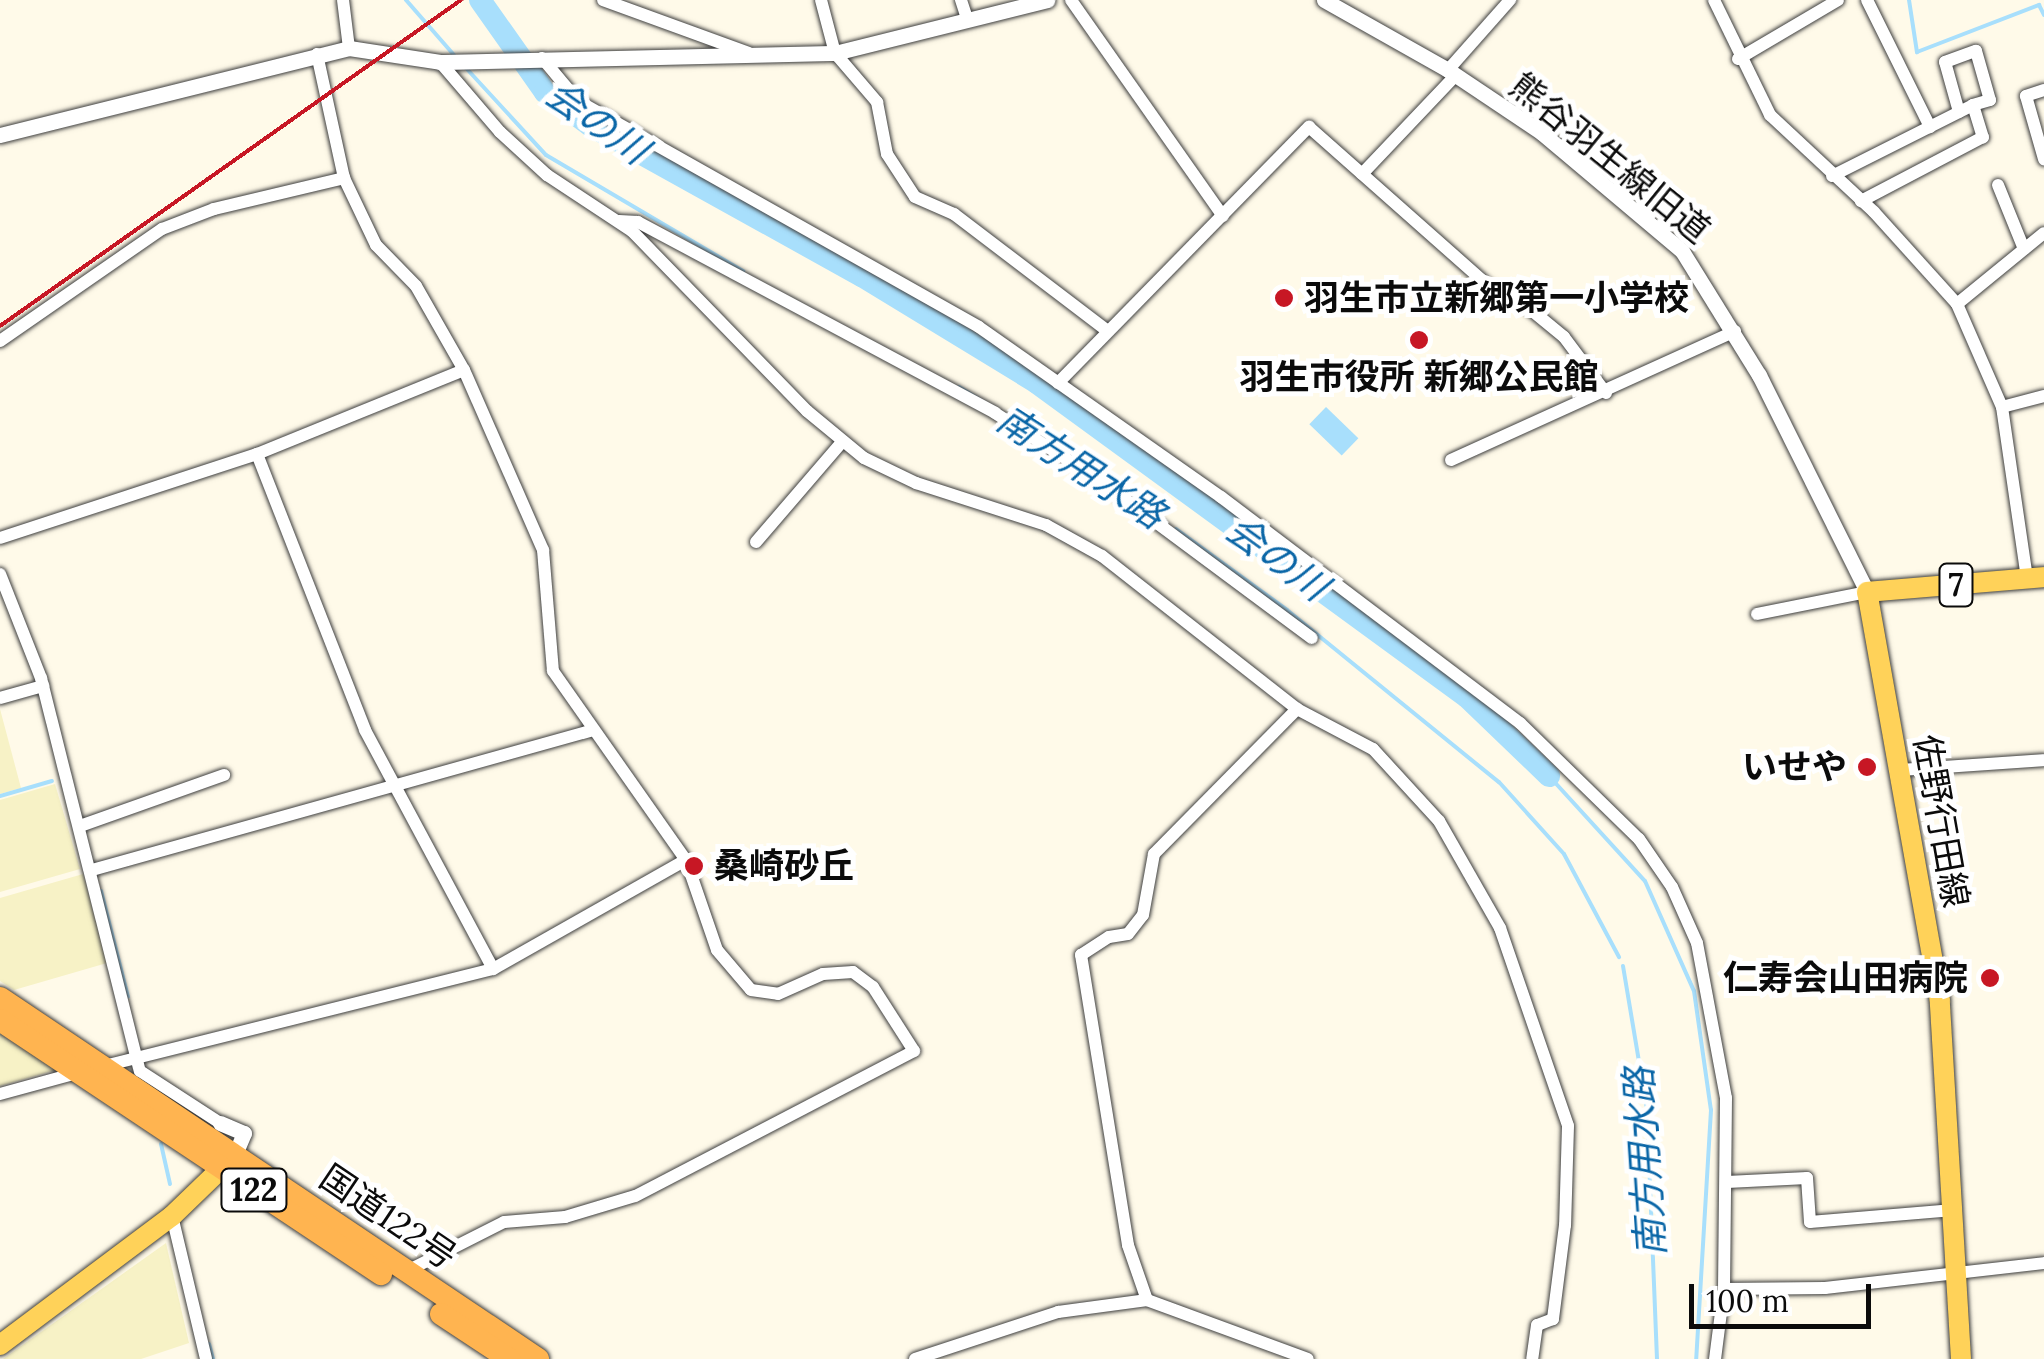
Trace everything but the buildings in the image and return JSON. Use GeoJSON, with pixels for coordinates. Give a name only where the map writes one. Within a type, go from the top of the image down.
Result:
{"type":"FeatureCollection","features":[{"type":"Feature","properties":{"kind":"highway","name":"国道122号"},"geometry":{"type":"LineString","coordinates":[[0,998],[102,1066],[228,1162],[509,1359]]}},
{"type":"Feature","properties":{"kind":"highway","name":"国道122号"},"geometry":{"type":"LineString","coordinates":[[0,1020],[76,1073],[228,1162],[538,1359]]}},
{"type":"Feature","properties":{"kind":"main road","name":"7"},"geometry":{"type":"LineString","coordinates":[[1867,592],[2036,578]]}},
{"type":"Feature","properties":{"kind":"main road","name":"佐野行田線"},"geometry":{"type":"LineString","coordinates":[[1867,592],[1940,1001],[1961,1359]]}},
{"type":"Feature","properties":{"kind":"main road"},"geometry":{"type":"LineString","coordinates":[[0,1345],[172,1216],[228,1162]]}},
{"type":"Feature","properties":{"kind":"street"},"geometry":{"type":"LineString","coordinates":[[343,0],[349,48]]}},
{"type":"Feature","properties":{"kind":"street"},"geometry":{"type":"LineString","coordinates":[[604,0],[751,54]]}},
{"type":"Feature","properties":{"kind":"street"},"geometry":{"type":"LineString","coordinates":[[821,0],[835,54],[877,102],[887,154],[916,197],[954,214],[1106,330]]}},
{"type":"Feature","properties":{"kind":"street"},"geometry":{"type":"LineString","coordinates":[[961,0],[968,22]]}},
{"type":"Feature","properties":{"kind":"street"},"geometry":{"type":"LineString","coordinates":[[0,134],[349,48],[440,62],[835,54],[1047,0]]}},
{"type":"Feature","properties":{"kind":"street"},"geometry":{"type":"LineString","coordinates":[[1071,0],[1223,216]]}},
{"type":"Feature","properties":{"kind":"street","name":"熊谷羽生線旧道"},"geometry":{"type":"LineString","coordinates":[[1324,0],[1452,73],[1542,132],[1682,251],[1735,331],[1867,592]]}},
{"type":"Feature","properties":{"kind":"street"},"geometry":{"type":"LineString","coordinates":[[1362,174],[1452,73],[1510,0]]}},
{"type":"Feature","properties":{"kind":"street"},"geometry":{"type":"LineString","coordinates":[[1714,0],[1738,59],[1770,115],[1862,201],[1957,304],[2002,407],[2036,578]]}},
{"type":"Feature","properties":{"kind":"street"},"geometry":{"type":"LineString","coordinates":[[1738,59],[1838,0]]}},
{"type":"Feature","properties":{"kind":"street"},"geometry":{"type":"LineString","coordinates":[[1867,0],[1930,127]]}},
{"type":"Feature","properties":{"kind":"street"},"geometry":{"type":"LineString","coordinates":[[1832,176],[1990,100],[1976,51],[1945,62],[1959,112]]}},
{"type":"Feature","properties":{"kind":"street"},"geometry":{"type":"LineString","coordinates":[[317,54],[344,178],[376,245],[416,286],[464,370],[543,550],[553,671],[590,730],[686,860],[718,950],[751,990],[778,994],[823,974],[853,972],[872,987],[914,1051],[634,1196],[565,1217],[504,1222],[405,1272]]}},
{"type":"Feature","properties":{"kind":"street"},"geometry":{"type":"LineString","coordinates":[[542,58],[578,102],[978,328],[1058,383],[1520,724],[1639,839],[1672,888],[1708,982],[1726,1098],[1724,1289],[1714,1359]]}},
{"type":"Feature","properties":{"kind":"street"},"geometry":{"type":"LineString","coordinates":[[440,62],[547,175],[617,221],[843,441],[916,483],[1046,525],[1102,556],[1297,709],[1373,749],[1440,821],[1500,928],[1568,1126],[1565,1226],[1553,1320],[1537,1326],[1532,1359]]}},
{"type":"Feature","properties":{"kind":"street"},"geometry":{"type":"LineString","coordinates":[[2044,90],[2026,96],[2044,158]]}},
{"type":"Feature","properties":{"kind":"street"},"geometry":{"type":"LineString","coordinates":[[1862,201],[1983,137],[1973,105]]}},
{"type":"Feature","properties":{"kind":"street"},"geometry":{"type":"LineString","coordinates":[[1058,383],[1309,127],[1492,289],[1513,296],[1564,336],[1606,393]]}},
{"type":"Feature","properties":{"kind":"street"},"geometry":{"type":"LineString","coordinates":[[0,341],[162,229],[214,208],[344,178]]}},
{"type":"Feature","properties":{"kind":"street"},"geometry":{"type":"LineString","coordinates":[[1998,185],[2024,249]]}},
{"type":"Feature","properties":{"kind":"street"},"geometry":{"type":"LineString","coordinates":[[617,221],[638,222],[995,413],[1099,480],[1312,638]]}},
{"type":"Feature","properties":{"kind":"street"},"geometry":{"type":"LineString","coordinates":[[1957,304],[2044,233]]}},
{"type":"Feature","properties":{"kind":"street"},"geometry":{"type":"LineString","coordinates":[[1451,460],[1606,393],[1735,331]]}},
{"type":"Feature","properties":{"kind":"street"},"geometry":{"type":"LineString","coordinates":[[0,538],[257,454],[464,370]]}},
{"type":"Feature","properties":{"kind":"street"},"geometry":{"type":"LineString","coordinates":[[2002,407],[2044,396]]}},
{"type":"Feature","properties":{"kind":"street"},"geometry":{"type":"LineString","coordinates":[[756,542],[843,441]]}},
{"type":"Feature","properties":{"kind":"street"},"geometry":{"type":"LineString","coordinates":[[257,454],[365,730],[493,968]]}},
{"type":"Feature","properties":{"kind":"street"},"geometry":{"type":"LineString","coordinates":[[0,574],[43,686],[140,1071],[220,1123],[244,1134],[228,1162]]}},
{"type":"Feature","properties":{"kind":"street"},"geometry":{"type":"LineString","coordinates":[[1757,614],[1867,592]]}},
{"type":"Feature","properties":{"kind":"street"},"geometry":{"type":"LineString","coordinates":[[0,698],[43,686]]}},
{"type":"Feature","properties":{"kind":"street"},"geometry":{"type":"LineString","coordinates":[[1148,1300],[1128,1246],[1081,955],[1109,937],[1128,934],[1143,915],[1154,854],[1297,709]]}},
{"type":"Feature","properties":{"kind":"street"},"geometry":{"type":"LineString","coordinates":[[92,870],[590,730]]}},
{"type":"Feature","properties":{"kind":"street"},"geometry":{"type":"LineString","coordinates":[[1899,770],[2044,760]]}},
{"type":"Feature","properties":{"kind":"street"},"geometry":{"type":"LineString","coordinates":[[80,826],[224,776]]}},
{"type":"Feature","properties":{"kind":"street"},"geometry":{"type":"LineString","coordinates":[[102,1066],[493,968],[686,860]]}},
{"type":"Feature","properties":{"kind":"street"},"geometry":{"type":"LineString","coordinates":[[0,1094],[76,1073]]}},
{"type":"Feature","properties":{"kind":"street"},"geometry":{"type":"LineString","coordinates":[[1727,1182],[1807,1178],[1810,1222],[1953,1210]]}},
{"type":"Feature","properties":{"kind":"street"},"geometry":{"type":"LineString","coordinates":[[172,1216],[206,1359]]}},
{"type":"Feature","properties":{"kind":"street"},"geometry":{"type":"LineString","coordinates":[[1724,1289],[1825,1288],[2044,1264]]}},
{"type":"Feature","properties":{"kind":"street"},"geometry":{"type":"LineString","coordinates":[[915,1359],[1058,1312],[1148,1300],[1308,1359]]}},
{"type":"Feature","properties":{"kind":"shaded area"},"geometry":{"type":"Polygon","coordinates":[[[0,709],[21,788],[0,794],[0,709]]]}},
{"type":"Feature","properties":{"kind":"shaded area"},"geometry":{"type":"Polygon","coordinates":[[[55,784],[80,869],[0,892],[0,800],[55,784]]]}},
{"type":"Feature","properties":{"kind":"shaded area"},"geometry":{"type":"Polygon","coordinates":[[[83,874],[107,963],[14,990],[0,981],[0,898],[83,874]]]}},
{"type":"Feature","properties":{"kind":"shaded area"},"geometry":{"type":"Polygon","coordinates":[[[0,1034],[56,1070],[0,1086],[0,1034]]]}},
{"type":"Feature","properties":{"kind":"shaded area"},"geometry":{"type":"Polygon","coordinates":[[[166,1243],[189,1343],[141,1359],[3,1359],[166,1243]]]}},
{"type":"Feature","properties":{"kind":"water"},"geometry":{"type":"Polygon","coordinates":[[[1326,407],[1358,438],[1342,456],[1309,424],[1326,407]]]}},
{"type":"Feature","properties":{"kind":"waterway","name":"南方用水路"},"geometry":{"type":"LineString","coordinates":[[406,0],[454,55]]}},
{"type":"Feature","properties":{"kind":"waterway","name":"会の川"},"geometry":{"type":"LineString","coordinates":[[480,0],[545,92],[591,126],[862,276],[1037,383],[1467,697],[1549,776]]}},
{"type":"Feature","properties":{"kind":"waterway"},"geometry":{"type":"LineString","coordinates":[[1909,0],[1917,52],[2039,5],[2044,15]]}},
{"type":"Feature","properties":{"kind":"waterway","name":"南方用水路"},"geometry":{"type":"LineString","coordinates":[[466,68],[546,155],[743,271]]}},
{"type":"Feature","properties":{"kind":"waterway","name":"南方用水路"},"geometry":{"type":"LineString","coordinates":[[959,387],[1100,473]]}},
{"type":"Feature","properties":{"kind":"waterway","name":"南方用水路"},"geometry":{"type":"LineString","coordinates":[[1176,529],[1287,610],[1499,782],[1564,854],[1619,957]]}},
{"type":"Feature","properties":{"kind":"waterway","name":"会の川"},"geometry":{"type":"LineString","coordinates":[[1549,776],[1645,881],[1694,991],[1711,1110],[1696,1359]]}},
{"type":"Feature","properties":{"kind":"waterway"},"geometry":{"type":"LineString","coordinates":[[0,796],[52,781]]}},
{"type":"Feature","properties":{"kind":"waterway"},"geometry":{"type":"LineString","coordinates":[[101,891],[128,997]]}},
{"type":"Feature","properties":{"kind":"waterway","name":"南方用水路"},"geometry":{"type":"LineString","coordinates":[[1623,966],[1647,1110],[1657,1359]]}},
{"type":"Feature","properties":{"kind":"waterway"},"geometry":{"type":"LineString","coordinates":[[161,1144],[170,1184]]}},
{"type":"Feature","properties":{"kind":"waterway"},"geometry":{"type":"LineString","coordinates":[[209,1344],[213,1359]]}},
{"type":"Feature","properties":{"kind":"railway"},"geometry":{"type":"LineString","coordinates":[[0,326],[461,0]]}},
{"type":"Feature","properties":{"kind":"place","name":"羽生市立新郷第一小学校"},"geometry":{"type":"Point","coordinates":[1284,298]}},
{"type":"Feature","properties":{"kind":"place","name":"羽生市役所 新郷公民館"},"geometry":{"type":"Point","coordinates":[1419,340]}},
{"type":"Feature","properties":{"kind":"place","name":"いせや"},"geometry":{"type":"Point","coordinates":[1867,767]}},
{"type":"Feature","properties":{"kind":"place","name":"桑崎砂丘"},"geometry":{"type":"Point","coordinates":[694,866]}},
{"type":"Feature","properties":{"kind":"place","name":"仁寿会山田病院"},"geometry":{"type":"Point","coordinates":[1990,978]}}]}
